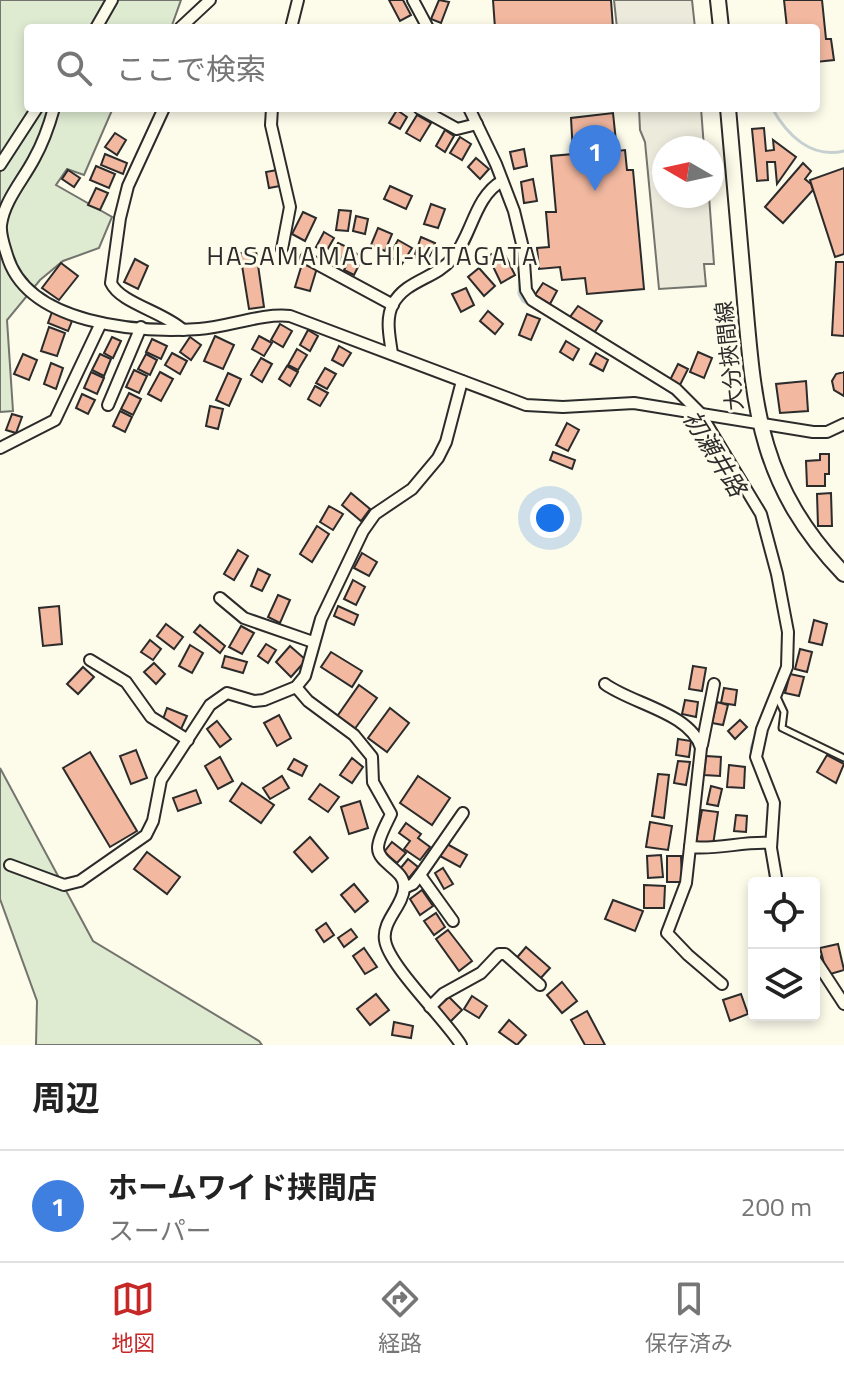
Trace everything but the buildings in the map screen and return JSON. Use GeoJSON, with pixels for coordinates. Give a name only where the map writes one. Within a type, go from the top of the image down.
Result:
{"type":"FeatureCollection","features":[{"type":"Feature","properties":{"kind":"main road"},"geometry":{"type":"LineString","coordinates":[[718,0],[721,24]]}},
{"type":"Feature","properties":{"kind":"main road","name":"大分挾間線"},"geometry":{"type":"LineString","coordinates":[[728,112],[759,424],[792,507],[816,543],[844,574]]}},
{"type":"Feature","properties":{"kind":"street"},"geometry":{"type":"LineString","coordinates":[[98,24],[112,0]]}},
{"type":"Feature","properties":{"kind":"street"},"geometry":{"type":"LineString","coordinates":[[184,24],[210,0]]}},
{"type":"Feature","properties":{"kind":"street"},"geometry":{"type":"LineString","coordinates":[[292,24],[298,0]]}},
{"type":"Feature","properties":{"kind":"street"},"geometry":{"type":"LineString","coordinates":[[413,0],[426,24]]}},
{"type":"Feature","properties":{"kind":"street"},"geometry":{"type":"LineString","coordinates":[[0,165],[34,112]]}},
{"type":"Feature","properties":{"kind":"street"},"geometry":{"type":"LineString","coordinates":[[53,112],[41,146],[8,202],[1,225],[9,264],[24,287],[51,306],[101,323],[183,330],[290,316],[526,405],[563,407],[634,403],[821,432],[843,425]]}},
{"type":"Feature","properties":{"kind":"street"},"geometry":{"type":"LineString","coordinates":[[162,112],[128,186],[111,283],[116,292],[167,317],[183,330]]}},
{"type":"Feature","properties":{"kind":"street"},"geometry":{"type":"LineString","coordinates":[[272,112],[271,125],[290,207],[282,249]]}},
{"type":"Feature","properties":{"kind":"street"},"geometry":{"type":"LineString","coordinates":[[426,112],[457,129],[477,124]]}},
{"type":"Feature","properties":{"kind":"street"},"geometry":{"type":"LineString","coordinates":[[471,112],[518,224],[526,290],[532,300],[676,389],[700,413],[752,496],[765,523],[789,641],[787,667],[762,729],[756,757],[774,803],[771,843],[776,877]]}},
{"type":"Feature","properties":{"kind":"street"},"geometry":{"type":"LineString","coordinates":[[392,354],[389,320],[393,305],[409,286],[451,261],[468,236],[490,190],[502,181]]}},
{"type":"Feature","properties":{"kind":"street"},"geometry":{"type":"LineString","coordinates":[[306,258],[393,305]]}},
{"type":"Feature","properties":{"kind":"street"},"geometry":{"type":"LineString","coordinates":[[0,448],[55,420],[101,323]]}},
{"type":"Feature","properties":{"kind":"street"},"geometry":{"type":"LineString","coordinates":[[108,405],[141,327]]}},
{"type":"Feature","properties":{"kind":"street"},"geometry":{"type":"LineString","coordinates":[[10,865],[64,885],[80,881],[146,835],[153,821],[161,780],[210,705],[227,693],[254,701],[296,687],[310,666],[313,642],[344,568],[367,524],[375,514],[412,489],[442,451],[462,381]]}},
{"type":"Feature","properties":{"kind":"street"},"geometry":{"type":"LineString","coordinates":[[220,598],[244,618],[313,642]]}},
{"type":"Feature","properties":{"kind":"street"},"geometry":{"type":"LineString","coordinates":[[90,660],[126,682],[151,717],[188,740]]}},
{"type":"Feature","properties":{"kind":"street"},"geometry":{"type":"LineString","coordinates":[[605,684],[628,699],[668,714],[699,739],[701,748]]}},
{"type":"Feature","properties":{"kind":"street"},"geometry":{"type":"LineString","coordinates":[[714,684],[701,748],[684,891],[667,933],[722,984]]}},
{"type":"Feature","properties":{"kind":"street"},"geometry":{"type":"LineString","coordinates":[[296,687],[308,701],[354,735],[372,757],[373,782],[391,814],[378,846],[379,853],[403,878],[404,888],[386,927],[384,939],[389,951],[461,1045]]}},
{"type":"Feature","properties":{"kind":"street"},"geometry":{"type":"LineString","coordinates":[[404,888],[413,884],[463,813]]}},
{"type":"Feature","properties":{"kind":"street"},"geometry":{"type":"LineString","coordinates":[[690,847],[719,849],[746,842],[771,843]]}},
{"type":"Feature","properties":{"kind":"street"},"geometry":{"type":"LineString","coordinates":[[420,875],[453,921]]}},
{"type":"Feature","properties":{"kind":"street"},"geometry":{"type":"LineString","coordinates":[[430,1007],[443,994],[481,973],[499,954],[505,954],[540,985]]}},
{"type":"Feature","properties":{"kind":"street"},"geometry":{"type":"LineString","coordinates":[[820,967],[844,1004]]}},
{"type":"Feature","properties":{"kind":"lane"},"geometry":{"type":"LineString","coordinates":[[777,697],[784,712],[782,728],[844,758]]}},
{"type":"Feature","properties":{"kind":"green space"},"geometry":{"type":"Polygon","coordinates":[[[0,0],[181,0],[172,24],[24,24],[24,112],[111,112],[84,175],[67,169],[56,185],[112,217],[99,248],[63,261],[40,280],[7,320],[13,411],[0,412],[0,0]]]}},
{"type":"Feature","properties":{"kind":"green space"},"geometry":{"type":"Polygon","coordinates":[[[0,768],[93,941],[262,1045],[36,1045],[37,1001],[0,899],[0,768]]]}},
{"type":"Feature","properties":{"kind":"shaded area"},"geometry":{"type":"Polygon","coordinates":[[[614,0],[692,0],[695,24],[617,24],[614,0]]]}},
{"type":"Feature","properties":{"kind":"shaded area"},"geometry":{"type":"Polygon","coordinates":[[[639,112],[701,112],[703,136],[652,136],[652,208],[710,208],[714,264],[704,264],[706,286],[659,289],[645,142],[640,130],[639,112]]]}},
{"type":"Feature","properties":{"kind":"waterway","name":"初瀬井路"},"geometry":{"type":"LineString","coordinates":[[407,0],[413,11]]}},
{"type":"Feature","properties":{"kind":"waterway","name":"初瀬井路"},"geometry":{"type":"LineString","coordinates":[[465,112],[470,122]]}},
{"type":"Feature","properties":{"kind":"waterway"},"geometry":{"type":"LineString","coordinates":[[775,112],[801,143],[821,151],[844,151]]}},
{"type":"Feature","properties":{"kind":"waterway","name":"初瀬井路"},"geometry":{"type":"LineString","coordinates":[[473,128],[497,180]]}},
{"type":"Feature","properties":{"kind":"waterway","name":"初瀬井路"},"geometry":{"type":"LineString","coordinates":[[501,190],[511,217]]}},
{"type":"Feature","properties":{"kind":"waterway","name":"初瀬井路"},"geometry":{"type":"LineString","coordinates":[[520,268],[519,294],[523,301],[624,362]]}},
{"type":"Feature","properties":{"kind":"waterway","name":"初瀬井路"},"geometry":{"type":"LineString","coordinates":[[664,387],[677,397]]}},
{"type":"Feature","properties":{"kind":"waterway","name":"初瀬井路"},"geometry":{"type":"LineString","coordinates":[[752,755],[751,748],[762,717]]}},
{"type":"Feature","properties":{"kind":"waterway","name":"初瀬井路"},"geometry":{"type":"LineString","coordinates":[[753,763],[759,778]]}},
{"type":"Feature","properties":{"kind":"waterway","name":"初瀬井路"},"geometry":{"type":"LineString","coordinates":[[768,859],[770,877]]}},
{"type":"Feature","properties":{"kind":"waterway","name":"初瀬井路"},"geometry":{"type":"LineString","coordinates":[[820,976],[844,1010]]}},
{"type":"Feature","properties":{"kind":"place","name":"ホームワイド挟間店"},"geometry":{"type":"Point","coordinates":[595,191]}},
{"type":"Feature","properties":{"kind":"district","name":"HASAMAMACHI-KITAGATA"},"geometry":{"type":"Point","coordinates":[373,255]}}]}
